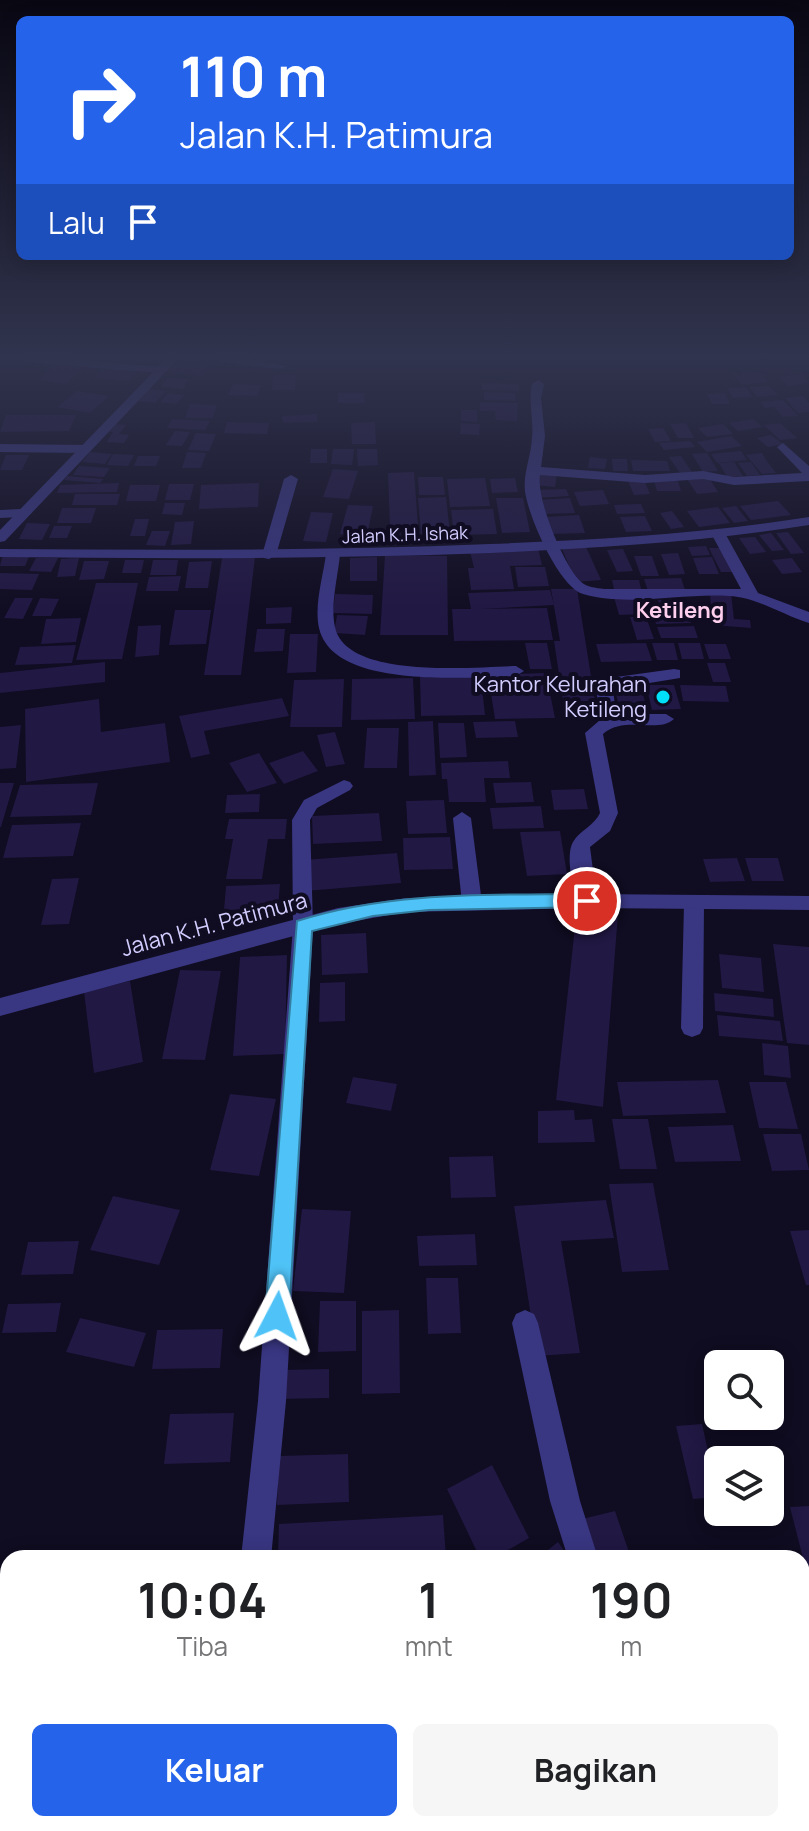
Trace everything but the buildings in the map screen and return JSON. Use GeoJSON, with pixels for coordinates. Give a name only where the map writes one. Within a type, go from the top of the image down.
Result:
{"type":"FeatureCollection","features":[{"type":"Feature","properties":{"kind":"street"},"geometry":{"type":"LineString","coordinates":[[0,538],[88,444]]}},
{"type":"Feature","properties":{"kind":"street"},"geometry":{"type":"LineString","coordinates":[[537,444],[532,470],[534,501],[552,545],[573,583],[592,592],[717,591],[752,596],[809,618]]}},
{"type":"Feature","properties":{"kind":"street"},"geometry":{"type":"LineString","coordinates":[[783,447],[809,475]]}},
{"type":"Feature","properties":{"kind":"street"},"geometry":{"type":"LineString","coordinates":[[0,448],[84,449]]}},
{"type":"Feature","properties":{"kind":"street"},"geometry":{"type":"LineString","coordinates":[[532,470],[645,479],[703,475],[734,481],[809,475]]}},
{"type":"Feature","properties":{"kind":"street"},"geometry":{"type":"LineString","coordinates":[[269,555],[291,479]]}},
{"type":"Feature","properties":{"kind":"street"},"geometry":{"type":"LineString","coordinates":[[0,514],[21,513]]}},
{"type":"Feature","properties":{"kind":"street","name":"Jalan K.H. Ishak"},"geometry":{"type":"LineString","coordinates":[[0,553],[333,554],[719,535],[809,521]]}},
{"type":"Feature","properties":{"kind":"street"},"geometry":{"type":"LineString","coordinates":[[719,535],[752,596]]}},
{"type":"Feature","properties":{"kind":"street"},"geometry":{"type":"LineString","coordinates":[[333,554],[327,629],[338,649],[370,667],[516,671]]}},
{"type":"Feature","properties":{"kind":"street"},"geometry":{"type":"LineString","coordinates":[[609,721],[604,687],[616,682],[674,674]]}},
{"type":"Feature","properties":{"kind":"street"},"geometry":{"type":"LineString","coordinates":[[587,901],[579,854],[581,844],[608,820],[594,733],[609,721],[666,719]]}},
{"type":"Feature","properties":{"kind":"street"},"geometry":{"type":"LineString","coordinates":[[257,1550],[272,1401],[303,926],[301,820],[310,804],[344,786]]}},
{"type":"Feature","properties":{"kind":"street"},"geometry":{"type":"LineString","coordinates":[[462,818],[472,903]]}},
{"type":"Feature","properties":{"kind":"street","name":"Jalan K.H. Patimura"},"geometry":{"type":"LineString","coordinates":[[0,1007],[200,951],[384,908],[429,903],[587,901],[809,903]]}},
{"type":"Feature","properties":{"kind":"street"},"geometry":{"type":"LineString","coordinates":[[692,1028],[694,904]]}},
{"type":"Feature","properties":{"kind":"street"},"geometry":{"type":"LineString","coordinates":[[525,1323],[565,1501],[580,1550]]}},
{"type":"Feature","properties":{"kind":"place","name":"Kantor Kelurahan Ketileng"},"geometry":{"type":"Point","coordinates":[663,697]}},
{"type":"Feature","properties":{"kind":"district","name":"Ketileng"},"geometry":{"type":"Point","coordinates":[680,610]}},
{"type":"Feature","properties":{"kind":"route"},"geometry":{"type":"LineString","coordinates":[[277,1316],[303,926],[338,916],[429,903],[587,901]]}}]}
